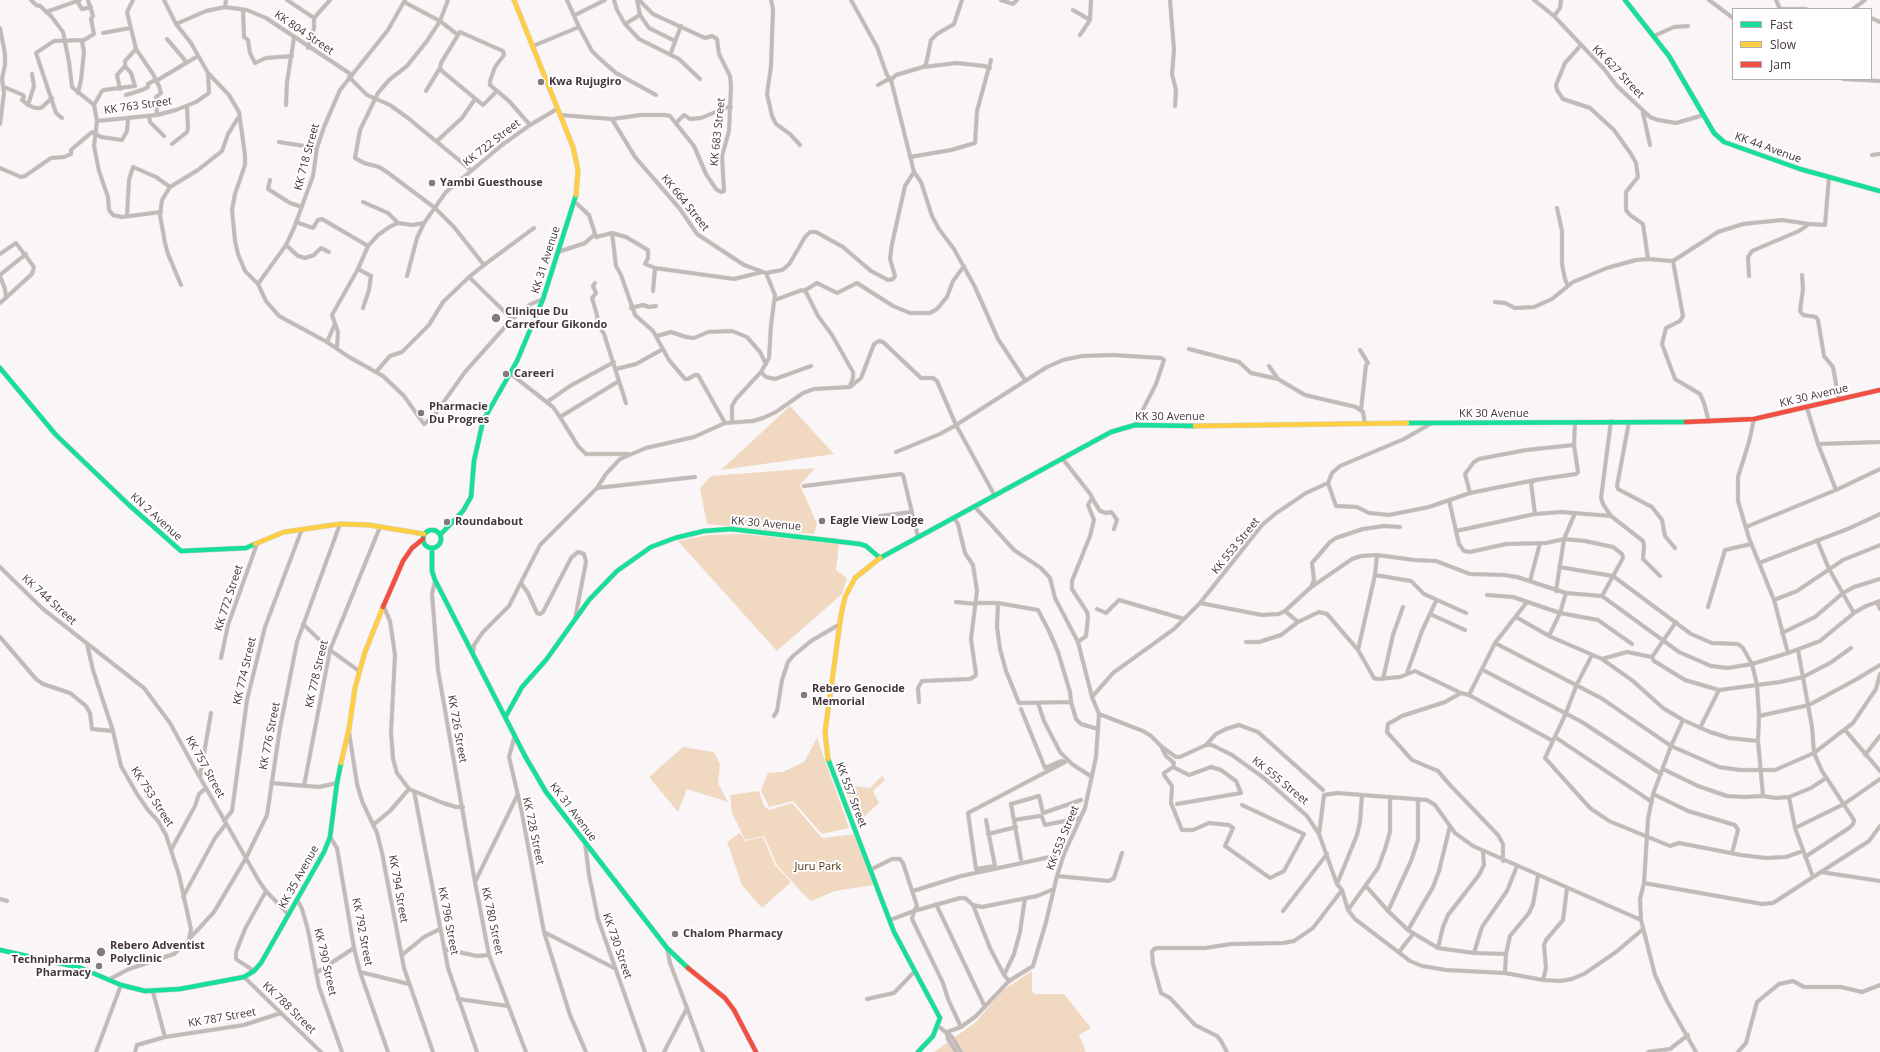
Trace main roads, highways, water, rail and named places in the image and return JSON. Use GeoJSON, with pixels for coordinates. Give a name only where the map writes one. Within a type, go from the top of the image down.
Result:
{"type":"FeatureCollection","features":[{"type":"Feature","properties":{"kind":"main road","name":"KK 31 Avenue"},"geometry":{"type":"LineString","coordinates":[[440,535],[463,511],[469,502],[473,484],[475,452],[483,421],[518,361],[543,299],[574,201],[578,176],[577,162],[560,115],[514,0]]}},
{"type":"Feature","properties":{"kind":"main road","name":"KK 44 Avenue"},"geometry":{"type":"LineString","coordinates":[[1625,0],[1669,56],[1714,134],[1724,142],[1829,178],[1880,191]]}},
{"type":"Feature","properties":{"kind":"main road","name":"KN 2 Avenue"},"geometry":{"type":"LineString","coordinates":[[0,368],[56,435],[129,505],[158,529],[181,551],[236,549],[257,544],[274,535],[302,529],[340,524],[380,527],[424,537]]}},
{"type":"Feature","properties":{"kind":"main road","name":"KK 30 Avenue"},"geometry":{"type":"LineString","coordinates":[[506,716],[522,687],[546,660],[589,600],[617,571],[651,548],[675,538],[704,532],[731,529],[854,543],[866,546],[880,558],[1111,432],[1135,425],[1246,426],[1610,421],[1709,422],[1754,419],[1880,390]]}},
{"type":"Feature","properties":{"kind":"main road"},"geometry":{"type":"LineString","coordinates":[[433,530],[440,535],[440,544],[432,549],[425,546],[424,537],[433,530]]}},
{"type":"Feature","properties":{"kind":"main road","name":"KK 35 Avenue"},"geometry":{"type":"LineString","coordinates":[[0,950],[80,968],[136,990],[153,992],[180,989],[244,977],[254,971],[261,963],[297,900],[324,852],[330,837],[337,784],[349,729],[359,671],[371,634],[407,555],[414,545],[424,537]]}},
{"type":"Feature","properties":{"kind":"main road","name":"KK 31 Avenue"},"geometry":{"type":"LineString","coordinates":[[432,549],[432,571],[435,580],[546,792],[667,948],[725,998],[734,1010],[756,1052]]}},
{"type":"Feature","properties":{"kind":"main road","name":"KK 557 Street"},"geometry":{"type":"LineString","coordinates":[[880,558],[855,578],[845,597],[824,732],[829,762],[890,920],[902,949],[940,1018],[933,1036],[918,1052]]}},
{"type":"Feature","properties":{"kind":"place","name":"Kwa Rujugiro"},"geometry":{"type":"Point","coordinates":[541,82]}},
{"type":"Feature","properties":{"kind":"place","name":"Yambi Guesthouse"},"geometry":{"type":"Point","coordinates":[432,183]}},
{"type":"Feature","properties":{"kind":"place","name":"Clinique Du Carrefour Gikondo"},"geometry":{"type":"Point","coordinates":[496,318]}},
{"type":"Feature","properties":{"kind":"place","name":"Careeri"},"geometry":{"type":"Point","coordinates":[506,374]}},
{"type":"Feature","properties":{"kind":"place","name":"Pharmacie Du Progres"},"geometry":{"type":"Point","coordinates":[421,413]}},
{"type":"Feature","properties":{"kind":"place","name":"Eagle View Lodge"},"geometry":{"type":"Point","coordinates":[822,521]}},
{"type":"Feature","properties":{"kind":"place","name":"Roundabout"},"geometry":{"type":"Point","coordinates":[447,522]}},
{"type":"Feature","properties":{"kind":"place","name":"Rebero Genocide Memorial"},"geometry":{"type":"Point","coordinates":[804,695]}},
{"type":"Feature","properties":{"kind":"place","name":"Chalom Pharmacy"},"geometry":{"type":"Point","coordinates":[675,934]}},
{"type":"Feature","properties":{"kind":"place","name":"Rebero Adventist Polyclinic"},"geometry":{"type":"Point","coordinates":[101,952]}},
{"type":"Feature","properties":{"kind":"place","name":"Technipharma Pharmacy"},"geometry":{"type":"Point","coordinates":[99,966]}},
{"type":"Feature","properties":{"kind":"park label","name":"Juru Park"},"geometry":{"type":"Point","coordinates":[818,867]}}]}
